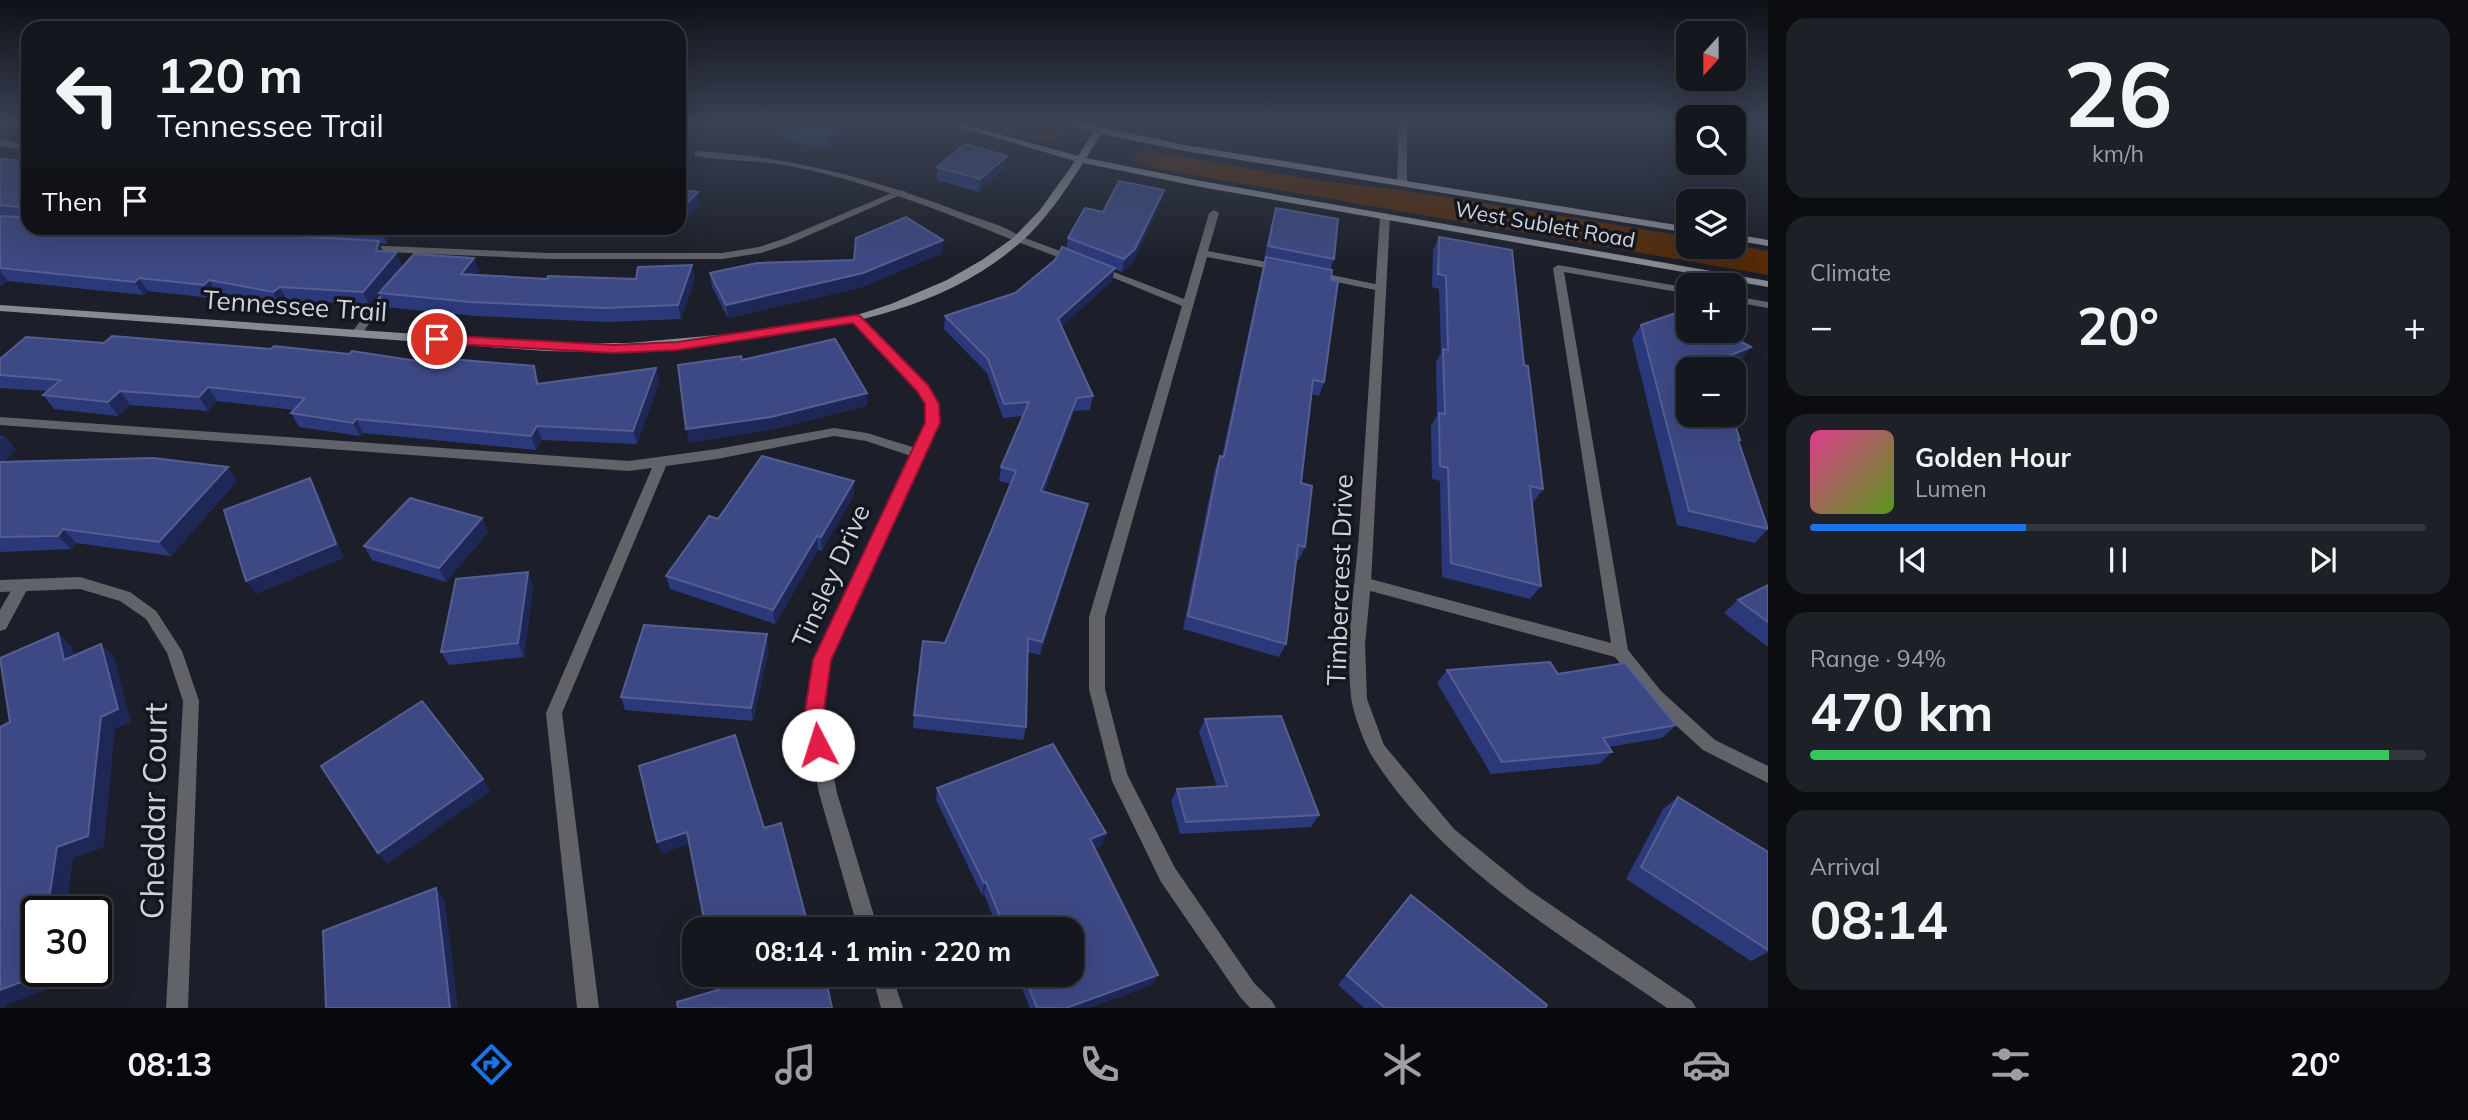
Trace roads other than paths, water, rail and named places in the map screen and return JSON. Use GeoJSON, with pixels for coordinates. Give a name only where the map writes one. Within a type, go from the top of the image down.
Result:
{"type":"FeatureCollection","features":[{"type":"Feature","properties":{"kind":"main road","name":"Tennessee Trail"},"geometry":{"type":"LineString","coordinates":[[0,308],[356,334],[614,349],[678,346],[856,319],[890,309],[959,277],[1004,251],[1049,207],[1075,169]]}},
{"type":"Feature","properties":{"kind":"main road","name":"West Sublett Road"},"geometry":{"type":"LineString","coordinates":[[1130,169],[1768,284]]}},
{"type":"Feature","properties":{"kind":"main road","name":"West Sublett Road"},"geometry":{"type":"LineString","coordinates":[[1320,169],[1676,228]]}},
{"type":"Feature","properties":{"kind":"main road"},"geometry":{"type":"LineString","coordinates":[[1746,239],[1768,243]]}},
{"type":"Feature","properties":{"kind":"street"},"geometry":{"type":"LineString","coordinates":[[818,169],[858,177],[902,192],[1187,304]]}},
{"type":"Feature","properties":{"kind":"street"},"geometry":{"type":"LineString","coordinates":[[1402,169],[1402,183]]}},
{"type":"Feature","properties":{"kind":"street"},"geometry":{"type":"LineString","coordinates":[[350,247],[646,258],[722,256],[761,250],[788,241],[902,192]]}},
{"type":"Feature","properties":{"kind":"street"},"geometry":{"type":"LineString","coordinates":[[1214,213],[1097,617],[1097,689],[1118,775],[1168,875],[1247,990],[1265,1008]]}},
{"type":"Feature","properties":{"kind":"street","name":"Timbercrest Drive"},"geometry":{"type":"LineString","coordinates":[[1385,216],[1357,644],[1359,699],[1377,748],[1447,835],[1522,897],[1685,1008]]}},
{"type":"Feature","properties":{"kind":"street"},"geometry":{"type":"LineString","coordinates":[[417,260],[425,251]]}},
{"type":"Feature","properties":{"kind":"street"},"geometry":{"type":"LineString","coordinates":[[1202,253],[1380,288]]}},
{"type":"Feature","properties":{"kind":"street"},"geometry":{"type":"LineString","coordinates":[[1676,289],[1559,268],[1620,652],[1655,696],[1709,745],[1768,775]]}},
{"type":"Feature","properties":{"kind":"street"},"geometry":{"type":"LineString","coordinates":[[356,334],[399,278]]}},
{"type":"Feature","properties":{"kind":"street"},"geometry":{"type":"LineString","coordinates":[[1746,301],[1768,305]]}},
{"type":"Feature","properties":{"kind":"street","name":"Tinsley Drive"},"geometry":{"type":"LineString","coordinates":[[856,319],[923,388],[932,404],[933,423],[822,660],[814,717],[828,793],[864,917]]}},
{"type":"Feature","properties":{"kind":"street"},"geometry":{"type":"LineString","coordinates":[[0,421],[629,466],[834,432],[867,437],[917,453]]}},
{"type":"Feature","properties":{"kind":"street"},"geometry":{"type":"LineString","coordinates":[[588,1008],[554,713],[660,462]]}},
{"type":"Feature","properties":{"kind":"street","name":"Cheddar Court"},"geometry":{"type":"LineString","coordinates":[[0,586],[80,583],[125,596],[151,615],[174,651],[191,701],[177,1008]]}},
{"type":"Feature","properties":{"kind":"street"},"geometry":{"type":"LineString","coordinates":[[1363,583],[1620,652]]}},
{"type":"Feature","properties":{"kind":"street"},"geometry":{"type":"LineString","coordinates":[[0,625],[21,586]]}},
{"type":"Feature","properties":{"kind":"street"},"geometry":{"type":"LineString","coordinates":[[886,987],[892,1008]]}}]}
